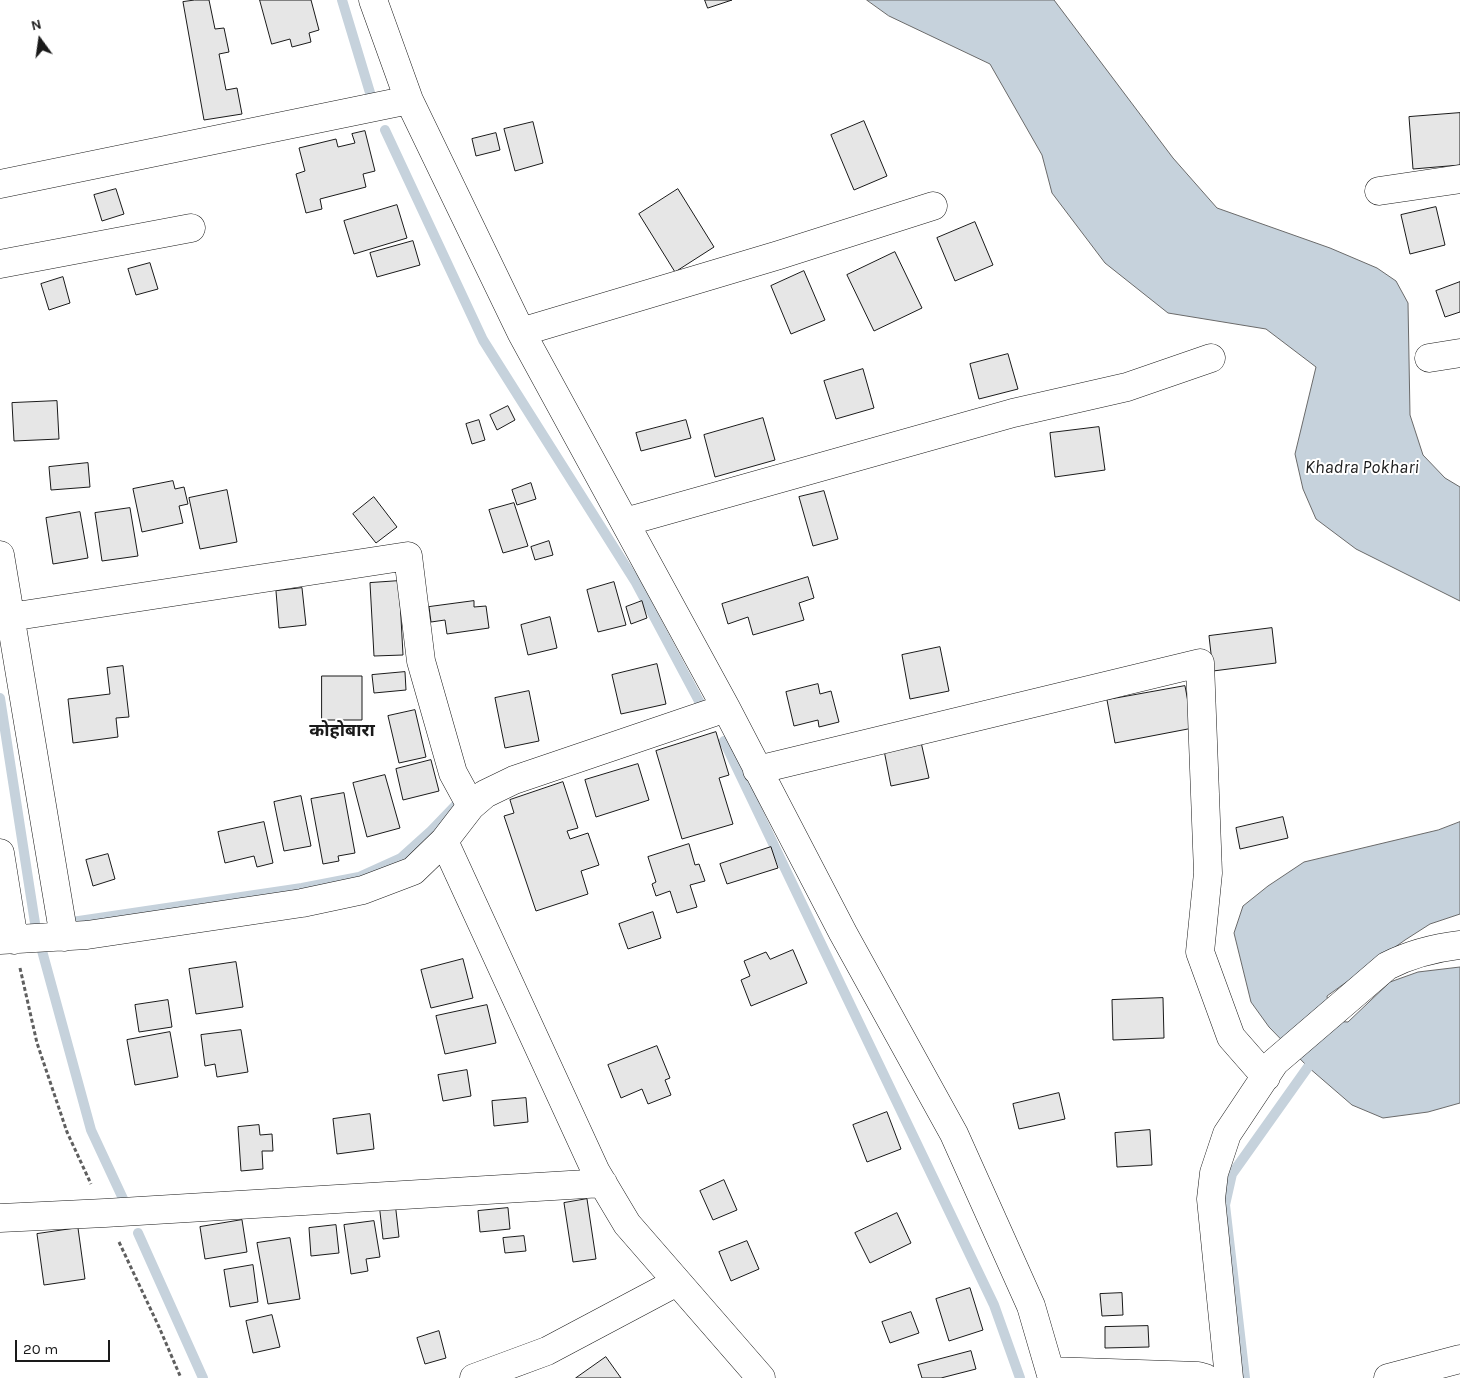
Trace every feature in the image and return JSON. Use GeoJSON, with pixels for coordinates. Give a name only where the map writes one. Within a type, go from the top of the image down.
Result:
{"type":"FeatureCollection","features":[{"type":"Feature","properties":{"kind":"street"},"geometry":{"type":"LineString","coordinates":[[373,0],[409,100],[521,332],[726,708],[842,932],[954,1134],[1031,1306],[1051,1374],[1198,1376],[1205,1378]]}},
{"type":"Feature","properties":{"kind":"street"},"geometry":{"type":"LineString","coordinates":[[0,184],[409,100]]}},
{"type":"Feature","properties":{"kind":"street"},"geometry":{"type":"LineString","coordinates":[[1379,191],[1460,180]]}},
{"type":"Feature","properties":{"kind":"street"},"geometry":{"type":"LineString","coordinates":[[521,332],[779,256],[933,206]]}},
{"type":"Feature","properties":{"kind":"street"},"geometry":{"type":"LineString","coordinates":[[0,264],[191,228]]}},
{"type":"Feature","properties":{"kind":"street"},"geometry":{"type":"LineString","coordinates":[[1429,358],[1460,353]]}},
{"type":"Feature","properties":{"kind":"street"},"geometry":{"type":"LineString","coordinates":[[625,522],[1013,413],[1127,387],[1211,358]]}},
{"type":"Feature","properties":{"kind":"street"},"geometry":{"type":"LineString","coordinates":[[0,555],[64,937]]}},
{"type":"Feature","properties":{"kind":"street"},"geometry":{"type":"LineString","coordinates":[[10,617],[408,556],[421,661],[452,773],[471,806]]}},
{"type":"Feature","properties":{"kind":"street"},"geometry":{"type":"LineString","coordinates":[[758,770],[1200,663],[1208,873],[1200,952],[1231,1037],[1270,1070]]}},
{"type":"Feature","properties":{"kind":"street"},"geometry":{"type":"LineString","coordinates":[[0,853],[7,940],[87,936],[302,903],[363,890],[413,871],[444,842],[471,806],[485,794],[514,780],[726,708]]}},
{"type":"Feature","properties":{"kind":"street"},"geometry":{"type":"LineString","coordinates":[[444,842],[596,1172],[627,1224],[761,1378]]}},
{"type":"Feature","properties":{"kind":"street"},"geometry":{"type":"LineString","coordinates":[[1228,1378],[1211,1199],[1214,1173],[1227,1134],[1270,1070],[1387,966],[1407,956],[1436,948],[1460,945]]}},
{"type":"Feature","properties":{"kind":"street"},"geometry":{"type":"LineString","coordinates":[[0,1218],[603,1183]]}},
{"type":"Feature","properties":{"kind":"street"},"geometry":{"type":"LineString","coordinates":[[474,1378],[547,1351],[677,1282]]}},
{"type":"Feature","properties":{"kind":"street"},"geometry":{"type":"LineString","coordinates":[[1388,1378],[1460,1359]]}},
{"type":"Feature","properties":{"kind":"path"},"geometry":{"type":"LineString","coordinates":[[7,940],[37,1043],[67,1132],[181,1378]]}},
{"type":"Feature","properties":{"kind":"water","name":"Khadra Pokhari"},"geometry":{"type":"Polygon","coordinates":[[[867,0],[1054,0],[1173,158],[1217,208],[1330,248],[1377,268],[1396,281],[1408,303],[1410,415],[1423,455],[1445,478],[1460,487],[1460,601],[1356,549],[1316,519],[1303,489],[1295,454],[1316,367],[1266,329],[1168,313],[1105,263],[1052,193],[1042,155],[990,64],[889,16],[867,0]]]}},
{"type":"Feature","properties":{"kind":"water"},"geometry":{"type":"Polygon","coordinates":[[[1460,822],[1460,914],[1430,924],[1327,996],[1330,1021],[1348,1022],[1390,982],[1418,972],[1460,967],[1460,1103],[1428,1112],[1383,1118],[1352,1105],[1308,1067],[1269,1027],[1251,1002],[1234,933],[1243,906],[1268,886],[1304,862],[1438,830],[1460,822]]]}},
{"type":"Feature","properties":{"kind":"building"},"geometry":{"type":"Polygon","coordinates":[[[209,0],[215,29],[224,28],[229,52],[219,54],[226,90],[237,88],[242,114],[204,120],[183,2],[209,0]]]}},
{"type":"Feature","properties":{"kind":"building"},"geometry":{"type":"Polygon","coordinates":[[[260,0],[311,0],[319,30],[309,33],[311,42],[292,47],[290,39],[272,44],[260,0]]]}},
{"type":"Feature","properties":{"kind":"building"},"geometry":{"type":"Polygon","coordinates":[[[705,0],[732,0],[708,8],[705,0]]]}},
{"type":"Feature","properties":{"kind":"building"},"geometry":{"type":"Polygon","coordinates":[[[1460,113],[1460,165],[1413,169],[1409,117],[1460,113]]]}},
{"type":"Feature","properties":{"kind":"building"},"geometry":{"type":"Polygon","coordinates":[[[864,121],[887,176],[854,190],[831,135],[864,121]]]}},
{"type":"Feature","properties":{"kind":"building"},"geometry":{"type":"Polygon","coordinates":[[[533,122],[543,163],[515,171],[504,129],[533,122]]]}},
{"type":"Feature","properties":{"kind":"building"},"geometry":{"type":"Polygon","coordinates":[[[365,131],[375,171],[363,174],[366,187],[320,199],[322,209],[306,213],[296,174],[305,171],[299,148],[336,139],[338,147],[355,143],[352,134],[365,131]]]}},
{"type":"Feature","properties":{"kind":"building"},"geometry":{"type":"Polygon","coordinates":[[[496,133],[500,150],[476,156],[472,139],[496,133]]]}},
{"type":"Feature","properties":{"kind":"building"},"geometry":{"type":"Polygon","coordinates":[[[116,189],[124,214],[102,221],[94,195],[116,189]]]}},
{"type":"Feature","properties":{"kind":"building"},"geometry":{"type":"Polygon","coordinates":[[[678,189],[714,247],[675,272],[639,214],[678,189]]]}},
{"type":"Feature","properties":{"kind":"building"},"geometry":{"type":"Polygon","coordinates":[[[397,205],[407,238],[354,254],[344,221],[397,205]]]}},
{"type":"Feature","properties":{"kind":"building"},"geometry":{"type":"Polygon","coordinates":[[[1436,207],[1445,245],[1410,254],[1401,215],[1436,207]]]}},
{"type":"Feature","properties":{"kind":"building"},"geometry":{"type":"Polygon","coordinates":[[[975,222],[993,265],[955,281],[937,238],[975,222]]]}},
{"type":"Feature","properties":{"kind":"building"},"geometry":{"type":"Polygon","coordinates":[[[413,241],[420,265],[377,277],[370,253],[413,241]]]}},
{"type":"Feature","properties":{"kind":"building"},"geometry":{"type":"Polygon","coordinates":[[[895,252],[922,308],[874,331],[847,275],[895,252]]]}},
{"type":"Feature","properties":{"kind":"building"},"geometry":{"type":"Polygon","coordinates":[[[150,263],[158,289],[136,295],[128,269],[150,263]]]}},
{"type":"Feature","properties":{"kind":"building"},"geometry":{"type":"Polygon","coordinates":[[[804,271],[825,320],[791,334],[771,286],[804,271]]]}},
{"type":"Feature","properties":{"kind":"building"},"geometry":{"type":"Polygon","coordinates":[[[63,277],[70,303],[49,310],[41,284],[63,277]]]}},
{"type":"Feature","properties":{"kind":"building"},"geometry":{"type":"Polygon","coordinates":[[[1460,282],[1460,312],[1445,317],[1436,291],[1460,282]]]}},
{"type":"Feature","properties":{"kind":"building"},"geometry":{"type":"Polygon","coordinates":[[[1008,354],[1018,389],[979,399],[970,364],[1008,354]]]}},
{"type":"Feature","properties":{"kind":"building"},"geometry":{"type":"Polygon","coordinates":[[[863,369],[874,408],[836,419],[824,381],[863,369]]]}},
{"type":"Feature","properties":{"kind":"building"},"geometry":{"type":"Polygon","coordinates":[[[57,401],[59,439],[14,441],[12,403],[57,401]]]}},
{"type":"Feature","properties":{"kind":"building"},"geometry":{"type":"Polygon","coordinates":[[[508,406],[515,420],[497,430],[490,415],[508,406]]]}},
{"type":"Feature","properties":{"kind":"building"},"geometry":{"type":"Polygon","coordinates":[[[763,418],[775,460],[715,477],[704,435],[763,418]]]}},
{"type":"Feature","properties":{"kind":"building"},"geometry":{"type":"Polygon","coordinates":[[[479,420],[485,440],[472,444],[466,424],[479,420]]]}},
{"type":"Feature","properties":{"kind":"building"},"geometry":{"type":"Polygon","coordinates":[[[686,420],[691,438],[641,451],[636,433],[686,420]]]}},
{"type":"Feature","properties":{"kind":"building"},"geometry":{"type":"Polygon","coordinates":[[[1099,427],[1105,470],[1055,477],[1050,433],[1099,427]]]}},
{"type":"Feature","properties":{"kind":"building"},"geometry":{"type":"Polygon","coordinates":[[[88,463],[90,487],[51,490],[49,467],[88,463]]]}},
{"type":"Feature","properties":{"kind":"building"},"geometry":{"type":"Polygon","coordinates":[[[173,481],[175,489],[184,487],[188,504],[179,506],[183,523],[142,532],[133,489],[173,481]]]}},
{"type":"Feature","properties":{"kind":"building"},"geometry":{"type":"Polygon","coordinates":[[[531,483],[536,499],[517,505],[512,490],[531,483]]]}},
{"type":"Feature","properties":{"kind":"building"},"geometry":{"type":"Polygon","coordinates":[[[227,490],[237,542],[200,549],[189,498],[227,490]]]}},
{"type":"Feature","properties":{"kind":"building"},"geometry":{"type":"Polygon","coordinates":[[[824,491],[838,539],[813,546],[799,497],[824,491]]]}},
{"type":"Feature","properties":{"kind":"building"},"geometry":{"type":"Polygon","coordinates":[[[374,497],[397,527],[376,543],[353,514],[374,497]]]}},
{"type":"Feature","properties":{"kind":"building"},"geometry":{"type":"Polygon","coordinates":[[[514,503],[528,546],[503,553],[489,510],[514,503]]]}},
{"type":"Feature","properties":{"kind":"building"},"geometry":{"type":"Polygon","coordinates":[[[130,508],[138,556],[102,561],[95,513],[130,508]]]}},
{"type":"Feature","properties":{"kind":"building"},"geometry":{"type":"Polygon","coordinates":[[[80,512],[88,558],[53,564],[46,518],[80,512]]]}},
{"type":"Feature","properties":{"kind":"building"},"geometry":{"type":"Polygon","coordinates":[[[549,541],[553,555],[535,560],[531,547],[549,541]]]}},
{"type":"Feature","properties":{"kind":"building"},"geometry":{"type":"Polygon","coordinates":[[[808,577],[814,598],[799,603],[804,620],[753,635],[748,617],[728,624],[722,604],[808,577]]]}},
{"type":"Feature","properties":{"kind":"building"},"geometry":{"type":"Polygon","coordinates":[[[399,581],[403,655],[374,656],[370,583],[399,581]]]}},
{"type":"Feature","properties":{"kind":"building"},"geometry":{"type":"Polygon","coordinates":[[[614,582],[626,625],[598,632],[587,590],[614,582]]]}},
{"type":"Feature","properties":{"kind":"building"},"geometry":{"type":"Polygon","coordinates":[[[302,588],[306,625],[279,628],[276,591],[302,588]]]}},
{"type":"Feature","properties":{"kind":"building"},"geometry":{"type":"Polygon","coordinates":[[[474,601],[474,607],[486,606],[489,628],[447,634],[445,620],[431,622],[429,607],[474,601]]]}},
{"type":"Feature","properties":{"kind":"building"},"geometry":{"type":"Polygon","coordinates":[[[642,601],[647,618],[631,624],[626,607],[642,601]]]}},
{"type":"Feature","properties":{"kind":"building"},"geometry":{"type":"Polygon","coordinates":[[[550,617],[557,648],[528,655],[521,625],[550,617]]]}},
{"type":"Feature","properties":{"kind":"building"},"geometry":{"type":"Polygon","coordinates":[[[1272,628],[1276,663],[1213,671],[1209,636],[1272,628]]]}},
{"type":"Feature","properties":{"kind":"building"},"geometry":{"type":"Polygon","coordinates":[[[940,647],[949,691],[910,699],[902,655],[940,647]]]}},
{"type":"Feature","properties":{"kind":"building"},"geometry":{"type":"Polygon","coordinates":[[[657,664],[666,704],[621,714],[612,675],[657,664]]]}},
{"type":"Feature","properties":{"kind":"building"},"geometry":{"type":"Polygon","coordinates":[[[123,666],[129,717],[116,718],[118,737],[73,743],[68,699],[110,694],[107,668],[123,666]]]}},
{"type":"Feature","properties":{"kind":"building"},"geometry":{"type":"Polygon","coordinates":[[[405,672],[406,690],[374,693],[372,675],[405,672]]]}},
{"type":"Feature","properties":{"kind":"building"},"geometry":{"type":"Polygon","coordinates":[[[322,676],[362,676],[362,720],[322,720],[322,676]]]}},
{"type":"Feature","properties":{"kind":"building"},"geometry":{"type":"Polygon","coordinates":[[[818,684],[820,694],[831,691],[839,722],[819,727],[818,720],[794,726],[786,692],[818,684]]]}},
{"type":"Feature","properties":{"kind":"building"},"geometry":{"type":"Polygon","coordinates":[[[1185,686],[1193,728],[1115,743],[1107,700],[1185,686]]]}},
{"type":"Feature","properties":{"kind":"building"},"geometry":{"type":"Polygon","coordinates":[[[529,691],[539,741],[505,748],[495,698],[529,691]]]}},
{"type":"Feature","properties":{"kind":"building"},"geometry":{"type":"Polygon","coordinates":[[[415,710],[426,757],[399,763],[388,716],[415,710]]]}},
{"type":"Feature","properties":{"kind":"building"},"geometry":{"type":"Polygon","coordinates":[[[716,732],[729,775],[719,778],[733,824],[682,839],[656,751],[716,732]]]}},
{"type":"Feature","properties":{"kind":"building"},"geometry":{"type":"Polygon","coordinates":[[[919,733],[929,778],[891,786],[882,740],[919,733]]]}},
{"type":"Feature","properties":{"kind":"building"},"geometry":{"type":"Polygon","coordinates":[[[431,760],[439,791],[403,800],[396,769],[431,760]]]}},
{"type":"Feature","properties":{"kind":"building"},"geometry":{"type":"Polygon","coordinates":[[[638,764],[649,800],[596,817],[585,780],[638,764]]]}},
{"type":"Feature","properties":{"kind":"building"},"geometry":{"type":"Polygon","coordinates":[[[385,775],[400,828],[367,837],[353,783],[385,775]]]}},
{"type":"Feature","properties":{"kind":"building"},"geometry":{"type":"Polygon","coordinates":[[[563,782],[578,828],[567,831],[570,839],[588,833],[599,865],[581,871],[588,894],[536,911],[504,816],[514,813],[510,800],[563,782]]]}},
{"type":"Feature","properties":{"kind":"building"},"geometry":{"type":"Polygon","coordinates":[[[344,793],[355,853],[338,856],[339,861],[323,864],[311,799],[344,793]]]}},
{"type":"Feature","properties":{"kind":"building"},"geometry":{"type":"Polygon","coordinates":[[[301,796],[311,846],[284,851],[274,802],[301,796]]]}},
{"type":"Feature","properties":{"kind":"building"},"geometry":{"type":"Polygon","coordinates":[[[1283,817],[1288,838],[1240,849],[1236,828],[1283,817]]]}},
{"type":"Feature","properties":{"kind":"building"},"geometry":{"type":"Polygon","coordinates":[[[264,822],[273,863],[257,867],[254,856],[225,863],[218,832],[264,822]]]}},
{"type":"Feature","properties":{"kind":"building"},"geometry":{"type":"Polygon","coordinates":[[[689,844],[695,865],[699,864],[705,881],[690,885],[697,907],[677,913],[670,891],[656,896],[652,884],[656,882],[648,857],[689,844]]]}},
{"type":"Feature","properties":{"kind":"building"},"geometry":{"type":"Polygon","coordinates":[[[771,847],[778,868],[727,884],[720,864],[771,847]]]}},
{"type":"Feature","properties":{"kind":"building"},"geometry":{"type":"Polygon","coordinates":[[[108,854],[115,879],[93,886],[86,860],[108,854]]]}},
{"type":"Feature","properties":{"kind":"building"},"geometry":{"type":"Polygon","coordinates":[[[653,912],[661,938],[628,949],[619,924],[653,912]]]}},
{"type":"Feature","properties":{"kind":"building"},"geometry":{"type":"Polygon","coordinates":[[[793,950],[807,983],[751,1006],[741,980],[750,976],[744,961],[766,952],[770,959],[793,950]]]}},
{"type":"Feature","properties":{"kind":"building"},"geometry":{"type":"Polygon","coordinates":[[[463,959],[473,998],[431,1008],[421,970],[463,959]]]}},
{"type":"Feature","properties":{"kind":"building"},"geometry":{"type":"Polygon","coordinates":[[[236,962],[243,1007],[196,1014],[189,969],[236,962]]]}},
{"type":"Feature","properties":{"kind":"building"},"geometry":{"type":"Polygon","coordinates":[[[1163,998],[1164,1038],[1113,1040],[1112,1000],[1163,998]]]}},
{"type":"Feature","properties":{"kind":"building"},"geometry":{"type":"Polygon","coordinates":[[[168,1000],[172,1027],[139,1032],[135,1005],[168,1000]]]}},
{"type":"Feature","properties":{"kind":"building"},"geometry":{"type":"Polygon","coordinates":[[[487,1005],[496,1043],[445,1054],[436,1016],[487,1005]]]}},
{"type":"Feature","properties":{"kind":"building"},"geometry":{"type":"Polygon","coordinates":[[[241,1030],[248,1072],[217,1077],[215,1064],[205,1066],[201,1035],[241,1030]]]}},
{"type":"Feature","properties":{"kind":"building"},"geometry":{"type":"Polygon","coordinates":[[[170,1032],[178,1077],[135,1085],[127,1040],[170,1032]]]}},
{"type":"Feature","properties":{"kind":"building"},"geometry":{"type":"Polygon","coordinates":[[[657,1046],[670,1078],[665,1080],[671,1095],[648,1104],[642,1089],[621,1098],[608,1065],[657,1046]]]}},
{"type":"Feature","properties":{"kind":"building"},"geometry":{"type":"Polygon","coordinates":[[[467,1070],[471,1096],[443,1101],[438,1075],[467,1070]]]}},
{"type":"Feature","properties":{"kind":"building"},"geometry":{"type":"Polygon","coordinates":[[[1059,1093],[1065,1119],[1019,1129],[1013,1104],[1059,1093]]]}},
{"type":"Feature","properties":{"kind":"building"},"geometry":{"type":"Polygon","coordinates":[[[526,1098],[528,1122],[494,1126],[492,1101],[526,1098]]]}},
{"type":"Feature","properties":{"kind":"building"},"geometry":{"type":"Polygon","coordinates":[[[887,1112],[901,1149],[867,1162],[853,1125],[887,1112]]]}},
{"type":"Feature","properties":{"kind":"building"},"geometry":{"type":"Polygon","coordinates":[[[370,1114],[374,1149],[337,1154],[333,1119],[370,1114]]]}},
{"type":"Feature","properties":{"kind":"building"},"geometry":{"type":"Polygon","coordinates":[[[259,1125],[260,1135],[272,1134],[273,1151],[262,1151],[263,1169],[241,1171],[238,1127],[259,1125]]]}},
{"type":"Feature","properties":{"kind":"building"},"geometry":{"type":"Polygon","coordinates":[[[1150,1130],[1152,1165],[1117,1167],[1115,1133],[1150,1130]]]}},
{"type":"Feature","properties":{"kind":"building"},"geometry":{"type":"Polygon","coordinates":[[[724,1180],[737,1210],[713,1220],[700,1191],[724,1180]]]}},
{"type":"Feature","properties":{"kind":"building"},"geometry":{"type":"Polygon","coordinates":[[[587,1199],[596,1259],[573,1262],[564,1203],[587,1199]]]}},
{"type":"Feature","properties":{"kind":"building"},"geometry":{"type":"Polygon","coordinates":[[[395,1202],[399,1237],[383,1239],[379,1203],[395,1202]]]}},
{"type":"Feature","properties":{"kind":"building"},"geometry":{"type":"Polygon","coordinates":[[[508,1208],[510,1229],[480,1232],[478,1211],[508,1208]]]}},
{"type":"Feature","properties":{"kind":"building"},"geometry":{"type":"Polygon","coordinates":[[[897,1213],[911,1243],[870,1263],[855,1233],[897,1213]]]}},
{"type":"Feature","properties":{"kind":"building"},"geometry":{"type":"Polygon","coordinates":[[[242,1220],[247,1252],[205,1259],[200,1227],[242,1220]]]}},
{"type":"Feature","properties":{"kind":"building"},"geometry":{"type":"Polygon","coordinates":[[[374,1221],[380,1257],[366,1259],[368,1271],[351,1274],[344,1225],[374,1221]]]}},
{"type":"Feature","properties":{"kind":"building"},"geometry":{"type":"Polygon","coordinates":[[[336,1225],[339,1253],[311,1256],[309,1228],[336,1225]]]}},
{"type":"Feature","properties":{"kind":"building"},"geometry":{"type":"Polygon","coordinates":[[[78,1228],[85,1279],[44,1285],[37,1234],[78,1228]]]}},
{"type":"Feature","properties":{"kind":"building"},"geometry":{"type":"Polygon","coordinates":[[[524,1236],[526,1251],[505,1253],[503,1238],[524,1236]]]}},
{"type":"Feature","properties":{"kind":"building"},"geometry":{"type":"Polygon","coordinates":[[[290,1238],[300,1299],[268,1304],[257,1243],[290,1238]]]}},
{"type":"Feature","properties":{"kind":"building"},"geometry":{"type":"Polygon","coordinates":[[[747,1241],[759,1269],[731,1281],[719,1252],[747,1241]]]}},
{"type":"Feature","properties":{"kind":"building"},"geometry":{"type":"Polygon","coordinates":[[[253,1265],[258,1302],[230,1307],[224,1270],[253,1265]]]}},
{"type":"Feature","properties":{"kind":"building"},"geometry":{"type":"Polygon","coordinates":[[[970,1288],[983,1330],[949,1341],[936,1299],[970,1288]]]}},
{"type":"Feature","properties":{"kind":"building"},"geometry":{"type":"Polygon","coordinates":[[[1122,1293],[1123,1315],[1102,1316],[1100,1294],[1122,1293]]]}},
{"type":"Feature","properties":{"kind":"building"},"geometry":{"type":"Polygon","coordinates":[[[911,1312],[919,1333],[890,1343],[882,1322],[911,1312]]]}},
{"type":"Feature","properties":{"kind":"building"},"geometry":{"type":"Polygon","coordinates":[[[272,1315],[280,1347],[253,1353],[246,1321],[272,1315]]]}},
{"type":"Feature","properties":{"kind":"building"},"geometry":{"type":"Polygon","coordinates":[[[1148,1326],[1149,1347],[1105,1348],[1105,1327],[1148,1326]]]}},
{"type":"Feature","properties":{"kind":"building"},"geometry":{"type":"Polygon","coordinates":[[[439,1331],[446,1358],[425,1364],[417,1338],[439,1331]]]}},
{"type":"Feature","properties":{"kind":"building"},"geometry":{"type":"Polygon","coordinates":[[[971,1351],[976,1369],[941,1378],[922,1378],[918,1365],[971,1351]]]}},
{"type":"Feature","properties":{"kind":"building"},"geometry":{"type":"Polygon","coordinates":[[[606,1357],[621,1378],[576,1378],[606,1357]]]}},
{"type":"Feature","properties":{"kind":"waterway"},"geometry":{"type":"LineString","coordinates":[[342,0],[371,96]]}},
{"type":"Feature","properties":{"kind":"waterway"},"geometry":{"type":"LineString","coordinates":[[385,130],[483,340],[635,581],[700,703]]}},
{"type":"Feature","properties":{"kind":"waterway"},"geometry":{"type":"LineString","coordinates":[[0,698],[35,923]]}},
{"type":"Feature","properties":{"kind":"waterway"},"geometry":{"type":"LineString","coordinates":[[724,741],[994,1305],[1020,1378]]}},
{"type":"Feature","properties":{"kind":"waterway"},"geometry":{"type":"LineString","coordinates":[[72,922],[302,888],[359,877],[401,858],[457,804]]}},
{"type":"Feature","properties":{"kind":"waterway"},"geometry":{"type":"LineString","coordinates":[[41,947],[91,1130],[125,1203]]}},
{"type":"Feature","properties":{"kind":"waterway"},"geometry":{"type":"LineString","coordinates":[[1245,1378],[1225,1205],[1232,1174],[1308,1067]]}},
{"type":"Feature","properties":{"kind":"waterway"},"geometry":{"type":"LineString","coordinates":[[138,1233],[203,1378]]}},
{"type":"Feature","properties":{"kind":"district","name":"कोहोबारा"},"geometry":{"type":"Point","coordinates":[342,731]}}]}
